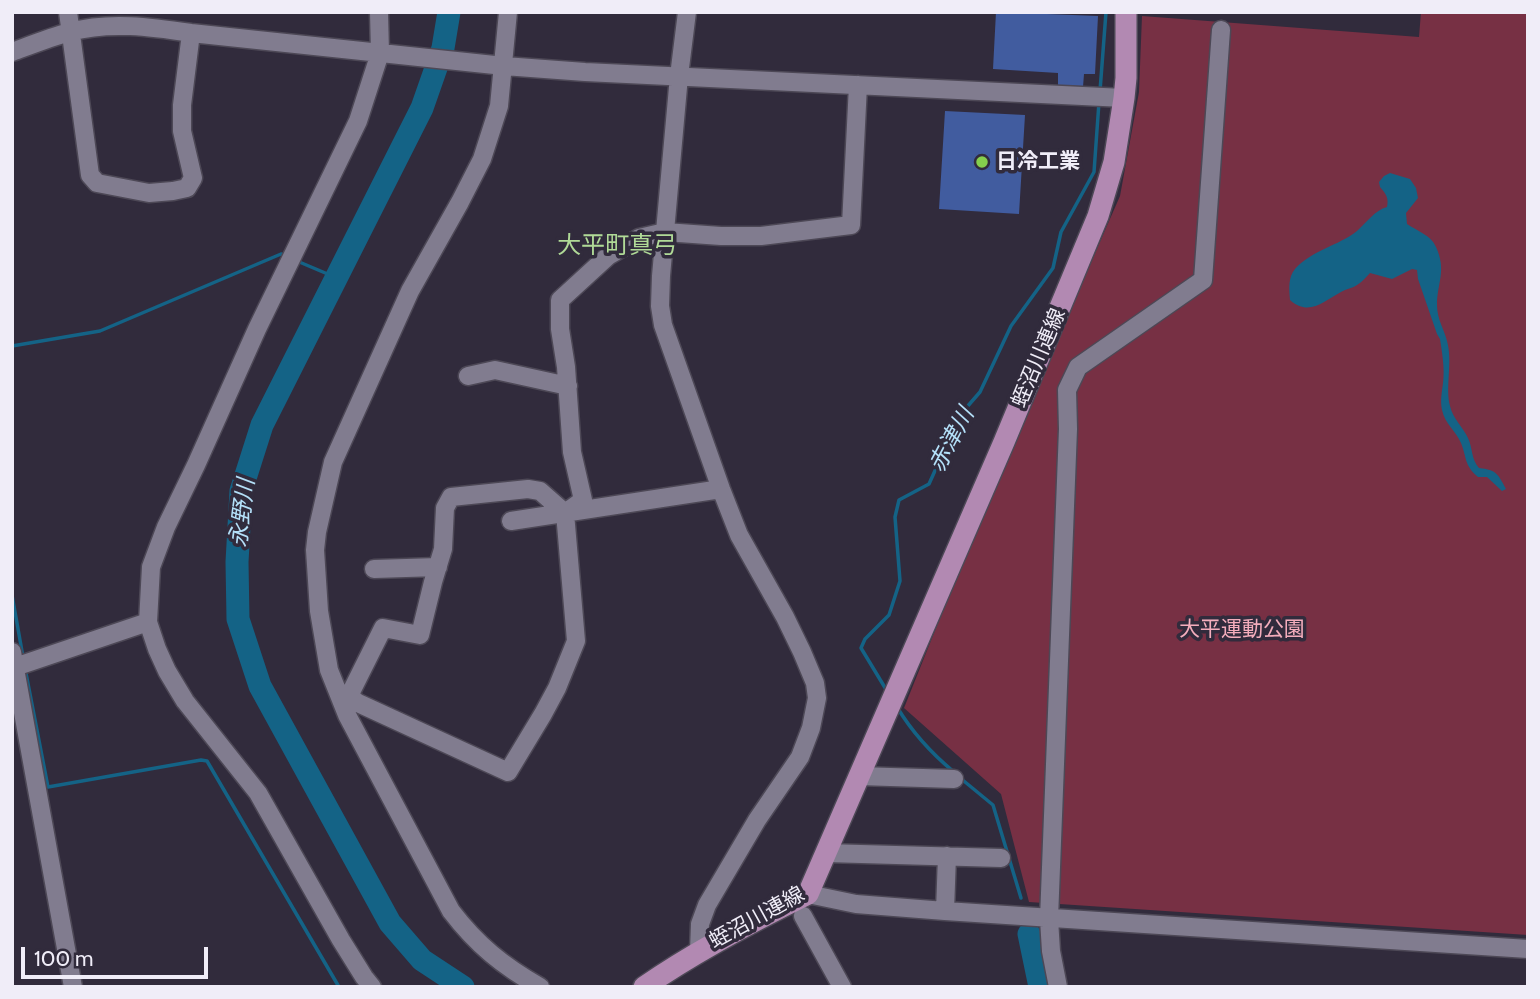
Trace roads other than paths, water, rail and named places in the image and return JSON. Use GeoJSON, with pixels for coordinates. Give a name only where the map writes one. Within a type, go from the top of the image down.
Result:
{"type":"FeatureCollection","features":[{"type":"Feature","properties":{"kind":"main road","name":"蛭沼川連線"},"geometry":{"type":"LineString","coordinates":[[644,987],[699,951],[808,894],[1004,442],[1098,216],[1114,162],[1124,98],[1126,12]]}},
{"type":"Feature","properties":{"kind":"street"},"geometry":{"type":"LineString","coordinates":[[68,12],[90,175],[97,183],[149,193],[187,188],[193,178],[182,131],[182,106],[191,33]]}},
{"type":"Feature","properties":{"kind":"street"},"geometry":{"type":"LineString","coordinates":[[372,987],[341,940],[258,793],[185,701],[167,671],[148,622],[151,567],[166,527],[257,329],[358,121],[380,53],[379,12]]}},
{"type":"Feature","properties":{"kind":"street"},"geometry":{"type":"LineString","coordinates":[[508,12],[499,106],[482,159],[410,291],[333,462],[317,532],[316,550],[322,637],[329,670],[347,715],[451,911],[485,950],[540,987]]}},
{"type":"Feature","properties":{"kind":"street"},"geometry":{"type":"LineString","coordinates":[[687,12],[665,232],[660,306],[663,325],[720,489],[739,535],[802,652],[815,683],[817,698],[800,757],[757,820],[707,905],[700,924],[699,951]]}},
{"type":"Feature","properties":{"kind":"street"},"geometry":{"type":"LineString","coordinates":[[12,52],[72,31],[116,26],[150,27],[504,66],[585,72],[1124,98]]}},
{"type":"Feature","properties":{"kind":"street"},"geometry":{"type":"LineString","coordinates":[[1058,987],[1051,951],[1049,919],[1068,429],[1067,390],[1078,367],[1203,280],[1221,30]]}},
{"type":"Feature","properties":{"kind":"street"},"geometry":{"type":"LineString","coordinates":[[565,513],[583,500],[572,452],[560,300],[608,256],[639,238],[665,232],[761,236],[851,225],[858,85]]}},
{"type":"Feature","properties":{"kind":"street"},"geometry":{"type":"LineString","coordinates":[[468,376],[495,370],[568,386]]}},
{"type":"Feature","properties":{"kind":"street"},"geometry":{"type":"LineString","coordinates":[[528,489],[540,491],[565,513],[576,641],[544,714],[508,772],[358,703],[349,696],[383,628],[420,635],[438,567],[443,549],[445,508],[451,497],[528,489]]}},
{"type":"Feature","properties":{"kind":"street"},"geometry":{"type":"LineString","coordinates":[[511,521],[720,489]]}},
{"type":"Feature","properties":{"kind":"street"},"geometry":{"type":"LineString","coordinates":[[374,569],[438,567]]}},
{"type":"Feature","properties":{"kind":"street"},"geometry":{"type":"LineString","coordinates":[[73,987],[13,662],[148,622]]}},
{"type":"Feature","properties":{"kind":"street"},"geometry":{"type":"LineString","coordinates":[[859,776],[954,779]]}},
{"type":"Feature","properties":{"kind":"street"},"geometry":{"type":"LineString","coordinates":[[826,853],[1001,858]]}},
{"type":"Feature","properties":{"kind":"street"},"geometry":{"type":"LineString","coordinates":[[945,911],[947,856]]}},
{"type":"Feature","properties":{"kind":"street"},"geometry":{"type":"LineString","coordinates":[[808,894],[856,904],[945,911],[1528,950]]}},
{"type":"Feature","properties":{"kind":"street"},"geometry":{"type":"LineString","coordinates":[[803,916],[842,987]]}},
{"type":"Feature","properties":{"kind":"water"},"geometry":{"type":"Polygon","coordinates":[[[1390,173],[1410,179],[1416,188],[1418,198],[1406,213],[1407,224],[1431,239],[1439,255],[1441,270],[1437,310],[1449,349],[1448,391],[1451,411],[1468,438],[1476,465],[1496,474],[1506,489],[1502,491],[1487,477],[1478,477],[1470,469],[1459,439],[1443,415],[1441,403],[1444,378],[1440,339],[1417,270],[1412,269],[1392,279],[1370,273],[1355,286],[1316,306],[1304,307],[1290,300],[1290,279],[1295,269],[1309,257],[1350,236],[1387,207],[1387,199],[1379,182],[1390,173]]]}},
{"type":"Feature","properties":{"kind":"waterway","name":"永野川"},"geometry":{"type":"LineString","coordinates":[[449,12],[443,48],[422,108],[262,425],[241,491],[237,562],[238,619],[260,686],[390,923],[422,960],[463,987]]}},
{"type":"Feature","properties":{"kind":"waterway","name":"赤津川"},"geometry":{"type":"LineString","coordinates":[[1100,91],[1106,12]]}},
{"type":"Feature","properties":{"kind":"waterway","name":"赤津川"},"geometry":{"type":"LineString","coordinates":[[887,691],[861,648],[865,639],[889,615],[900,581],[895,517],[899,500],[929,484],[960,415],[980,392],[1011,326],[1053,268],[1061,232],[1094,172],[1099,102]]}},
{"type":"Feature","properties":{"kind":"waterway"},"geometry":{"type":"LineString","coordinates":[[12,346],[100,331],[281,254],[287,256]]}},
{"type":"Feature","properties":{"kind":"waterway"},"geometry":{"type":"LineString","coordinates":[[297,261],[337,278]]}},
{"type":"Feature","properties":{"kind":"waterway"},"geometry":{"type":"LineString","coordinates":[[12,595],[23,657]]}},
{"type":"Feature","properties":{"kind":"waterway"},"geometry":{"type":"LineString","coordinates":[[25,668],[48,787],[207,761],[339,987]]}},
{"type":"Feature","properties":{"kind":"waterway","name":"赤津川"},"geometry":{"type":"LineString","coordinates":[[897,707],[922,742],[954,772]]}},
{"type":"Feature","properties":{"kind":"waterway","name":"赤津川"},"geometry":{"type":"LineString","coordinates":[[959,777],[993,805],[1021,898]]}},
{"type":"Feature","properties":{"kind":"waterway","name":"赤津川"},"geometry":{"type":"LineString","coordinates":[[1029,934],[1040,987]]}},
{"type":"Feature","properties":{"kind":"place","name":"日冷工業"},"geometry":{"type":"Point","coordinates":[982,162]}},
{"type":"Feature","properties":{"kind":"district","name":"大平町真弓"},"geometry":{"type":"Point","coordinates":[617,246]}},
{"type":"Feature","properties":{"kind":"park label","name":"大平運動公園"},"geometry":{"type":"Point","coordinates":[1242,630]}}]}
